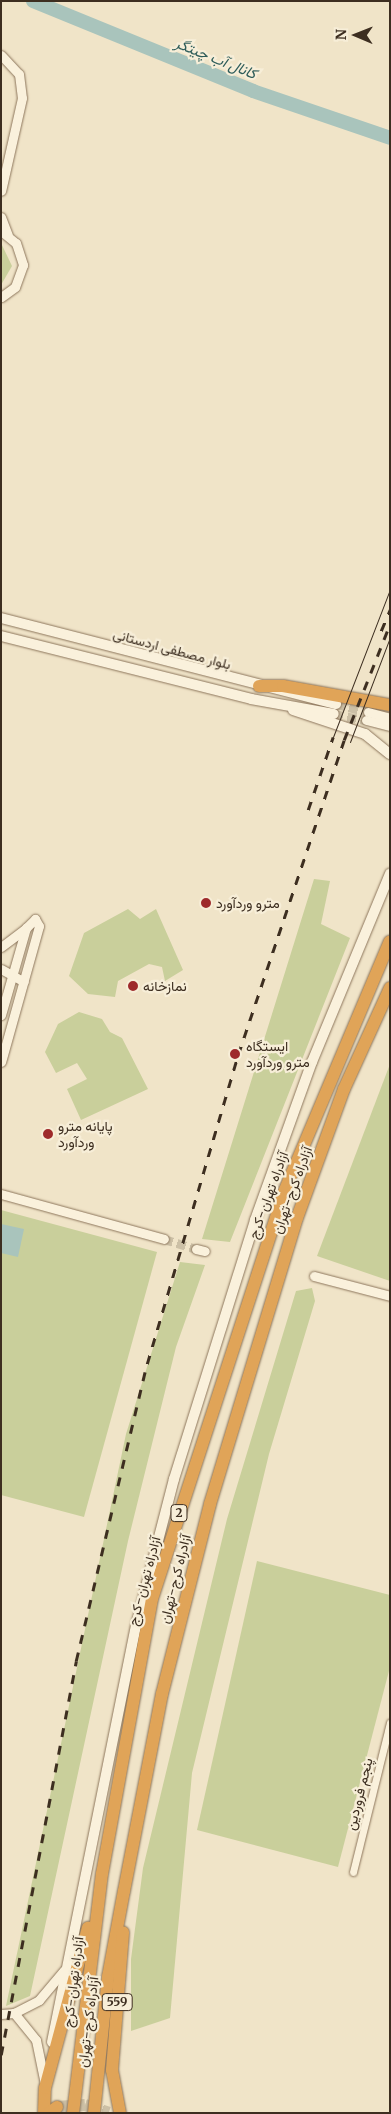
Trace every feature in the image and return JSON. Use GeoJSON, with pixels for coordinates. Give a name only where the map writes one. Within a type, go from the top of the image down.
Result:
{"type":"FeatureCollection","features":[{"type":"Feature","properties":{"kind":"highway"},"geometry":{"type":"LineString","coordinates":[[259,686],[283,686],[390,704]]}},
{"type":"Feature","properties":{"kind":"highway","name":"آزادراه تهران-کرج"},"geometry":{"type":"LineString","coordinates":[[73,2113],[102,1874],[152,1599],[284,1192],[390,941]]}},
{"type":"Feature","properties":{"kind":"highway","name":"آزادراه کرج-تهران"},"geometry":{"type":"LineString","coordinates":[[94,2113],[107,1986],[162,1694],[256,1344],[344,1089],[390,988]]}},
{"type":"Feature","properties":{"kind":"highway"},"geometry":{"type":"LineString","coordinates":[[44,2113],[45,2088],[102,1874]]}},
{"type":"Feature","properties":{"kind":"highway","name":"559"},"geometry":{"type":"LineString","coordinates":[[120,2113],[112,2070],[124,1891]]}},
{"type":"Feature","properties":{"kind":"main road","name":"بلوار مصطفی اردستانی"},"geometry":{"type":"LineString","coordinates":[[1,618],[259,686],[335,709],[285,705],[1,636]]}},
{"type":"Feature","properties":{"kind":"main road"},"geometry":{"type":"LineString","coordinates":[[285,705],[365,734],[390,754]]}},
{"type":"Feature","properties":{"kind":"main road"},"geometry":{"type":"LineString","coordinates":[[45,2088],[64,1970],[136,1622],[179,1461],[255,1220],[316,1053],[390,874]]}},
{"type":"Feature","properties":{"kind":"street"},"geometry":{"type":"LineString","coordinates":[[1,54],[19,74],[22,98],[1,192]]}},
{"type":"Feature","properties":{"kind":"street"},"geometry":{"type":"LineString","coordinates":[[1,217],[5,233],[16,243],[23,265],[15,287],[1,297]]}},
{"type":"Feature","properties":{"kind":"street"},"geometry":{"type":"LineString","coordinates":[[390,718],[367,716],[390,726]]}},
{"type":"Feature","properties":{"kind":"street"},"geometry":{"type":"LineString","coordinates":[[1,1015],[5,992],[12,976],[26,928],[31,920],[39,922],[22,992],[1,1062]]}},
{"type":"Feature","properties":{"kind":"street"},"geometry":{"type":"LineString","coordinates":[[1,947],[26,928]]}},
{"type":"Feature","properties":{"kind":"street"},"geometry":{"type":"LineString","coordinates":[[1,969],[24,982]]}},
{"type":"Feature","properties":{"kind":"street"},"geometry":{"type":"LineString","coordinates":[[5,992],[22,992]]}},
{"type":"Feature","properties":{"kind":"street"},"geometry":{"type":"LineString","coordinates":[[1,1194],[164,1239]]}},
{"type":"Feature","properties":{"kind":"street"},"geometry":{"type":"LineString","coordinates":[[196,1248],[205,1251]]}},
{"type":"Feature","properties":{"kind":"street"},"geometry":{"type":"LineString","coordinates":[[314,1276],[390,1296]]}},
{"type":"Feature","properties":{"kind":"street","name":"پنجم فروردین"},"geometry":{"type":"LineString","coordinates":[[353,1872],[390,1722]]}},
{"type":"Feature","properties":{"kind":"street"},"geometry":{"type":"LineString","coordinates":[[1,2014],[14,2013],[39,2000],[64,1970]]}},
{"type":"Feature","properties":{"kind":"street"},"geometry":{"type":"LineString","coordinates":[[14,2013],[36,2040],[45,2088]]}},
{"type":"Feature","properties":{"kind":"green space"},"geometry":{"type":"Polygon","coordinates":[[[1,243],[12,266],[1,285],[1,243]]]}},
{"type":"Feature","properties":{"kind":"green space"},"geometry":{"type":"Polygon","coordinates":[[[314,879],[330,881],[321,924],[350,938],[230,1242],[202,1239],[314,879]]]}},
{"type":"Feature","properties":{"kind":"green space"},"geometry":{"type":"Polygon","coordinates":[[[128,909],[140,919],[156,909],[183,970],[165,981],[162,967],[149,964],[118,981],[115,997],[88,994],[69,976],[84,933],[128,909]]]}},
{"type":"Feature","properties":{"kind":"green space"},"geometry":{"type":"Polygon","coordinates":[[[79,1012],[102,1019],[110,1032],[122,1038],[148,1089],[81,1120],[67,1089],[87,1079],[77,1063],[56,1073],[45,1052],[58,1024],[79,1012]]]}},
{"type":"Feature","properties":{"kind":"green space"},"geometry":{"type":"Polygon","coordinates":[[[390,1064],[390,1281],[317,1256],[390,1064]]]}},
{"type":"Feature","properties":{"kind":"green space"},"geometry":{"type":"Polygon","coordinates":[[[1,1210],[157,1252],[84,1517],[1,1495],[1,1210]]]}},
{"type":"Feature","properties":{"kind":"green space"},"geometry":{"type":"Polygon","coordinates":[[[180,1262],[205,1265],[176,1347],[128,1541],[30,1996],[6,2006],[126,1434],[180,1262]]]}},
{"type":"Feature","properties":{"kind":"green space"},"geometry":{"type":"Polygon","coordinates":[[[312,1288],[315,1301],[269,1454],[192,1773],[170,2018],[131,2031],[131,1959],[143,1868],[227,1519],[296,1291],[312,1288]]]}},
{"type":"Feature","properties":{"kind":"green space"},"geometry":{"type":"Polygon","coordinates":[[[257,1561],[390,1595],[390,1667],[338,1867],[197,1830],[257,1561]]]}},
{"type":"Feature","properties":{"kind":"water"},"geometry":{"type":"Polygon","coordinates":[[[1,1224],[24,1229],[18,1257],[1,1253],[1,1224]]]}},
{"type":"Feature","properties":{"kind":"waterway","name":"کانال آب چیتگر"},"geometry":{"type":"LineString","coordinates":[[33,1],[253,91],[390,138]]}},
{"type":"Feature","properties":{"kind":"tunnel"},"geometry":{"type":"LineString","coordinates":[[336,704],[368,712]]}},
{"type":"Feature","properties":{"kind":"tunnel"},"geometry":{"type":"LineString","coordinates":[[334,714],[366,720]]}},
{"type":"Feature","properties":{"kind":"tunnel"},"geometry":{"type":"LineString","coordinates":[[164,1239],[196,1249]]}},
{"type":"Feature","properties":{"kind":"tunnel"},"geometry":{"type":"LineString","coordinates":[[57,2107],[85,2105],[109,2113]]}},
{"type":"Feature","properties":{"kind":"tram line"},"geometry":{"type":"LineString","coordinates":[[333,737],[390,589]]}},
{"type":"Feature","properties":{"kind":"tram line"},"geometry":{"type":"LineString","coordinates":[[350,742],[390,637]]}},
{"type":"Feature","properties":{"kind":"railway"},"geometry":{"type":"LineString","coordinates":[[381,631],[390,610]]}},
{"type":"Feature","properties":{"kind":"railway"},"geometry":{"type":"LineString","coordinates":[[1,2055],[76,1661],[147,1364],[238,1055],[344,740],[390,624]]}},
{"type":"Feature","properties":{"kind":"railway"},"geometry":{"type":"LineString","coordinates":[[308,810],[333,737]]}},
{"type":"Feature","properties":{"kind":"place","name":"مترو وردآورد"},"geometry":{"type":"Point","coordinates":[206,903]}},
{"type":"Feature","properties":{"kind":"place","name":"نمازخانه"},"geometry":{"type":"Point","coordinates":[133,986]}},
{"type":"Feature","properties":{"kind":"place","name":"ایستگاه مترو وردآورد"},"geometry":{"type":"Point","coordinates":[235,1054]}},
{"type":"Feature","properties":{"kind":"place","name":"پایانه مترو وردآورد"},"geometry":{"type":"Point","coordinates":[48,1134]}}]}
